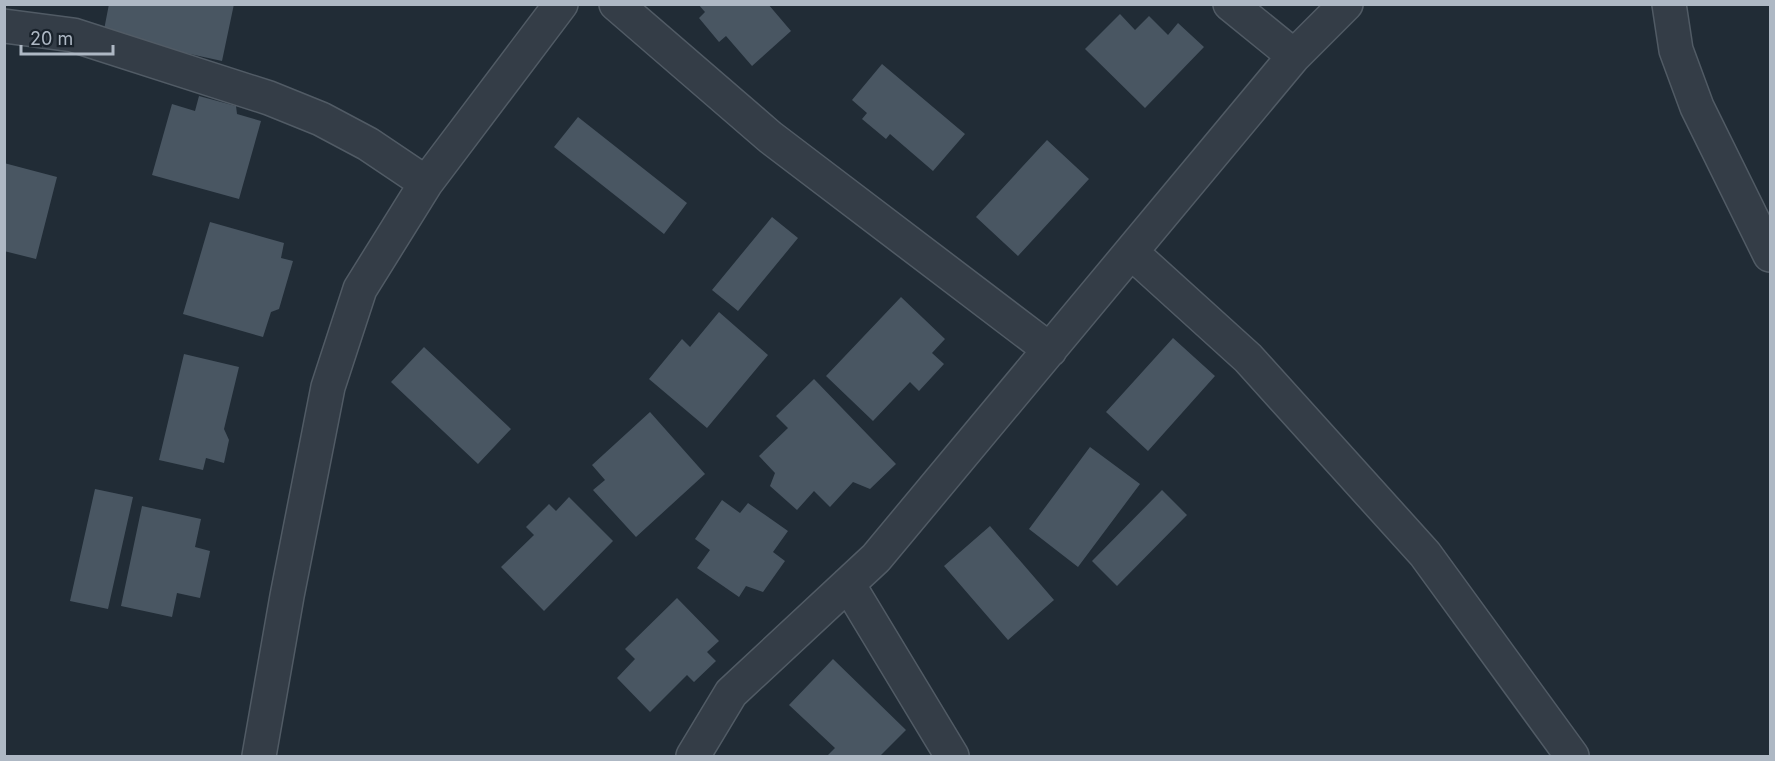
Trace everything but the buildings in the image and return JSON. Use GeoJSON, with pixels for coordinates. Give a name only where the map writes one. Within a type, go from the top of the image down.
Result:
{"type":"FeatureCollection","features":[{"type":"Feature","properties":{"kind":"street"},"geometry":{"type":"LineString","coordinates":[[259,756],[286,596],[328,387],[360,290],[426,183],[561,4]]}},
{"type":"Feature","properties":{"kind":"street"},"geometry":{"type":"LineString","coordinates":[[616,4],[770,137],[1050,350]]}},
{"type":"Feature","properties":{"kind":"street"},"geometry":{"type":"LineString","coordinates":[[1230,4],[1294,56]]}},
{"type":"Feature","properties":{"kind":"street"},"geometry":{"type":"LineString","coordinates":[[693,756],[732,693],[876,558],[1294,56],[1347,4]]}},
{"type":"Feature","properties":{"kind":"street"},"geometry":{"type":"LineString","coordinates":[[1669,4],[1676,50],[1697,106],[1770,255]]}},
{"type":"Feature","properties":{"kind":"street"},"geometry":{"type":"LineString","coordinates":[[4,26],[73,35],[269,98],[321,119],[368,144],[426,183]]}},
{"type":"Feature","properties":{"kind":"street"},"geometry":{"type":"LineString","coordinates":[[1131,252],[1248,358],[1425,554],[1572,756]]}},
{"type":"Feature","properties":{"kind":"street"},"geometry":{"type":"LineString","coordinates":[[848,584],[952,756]]}}]}
